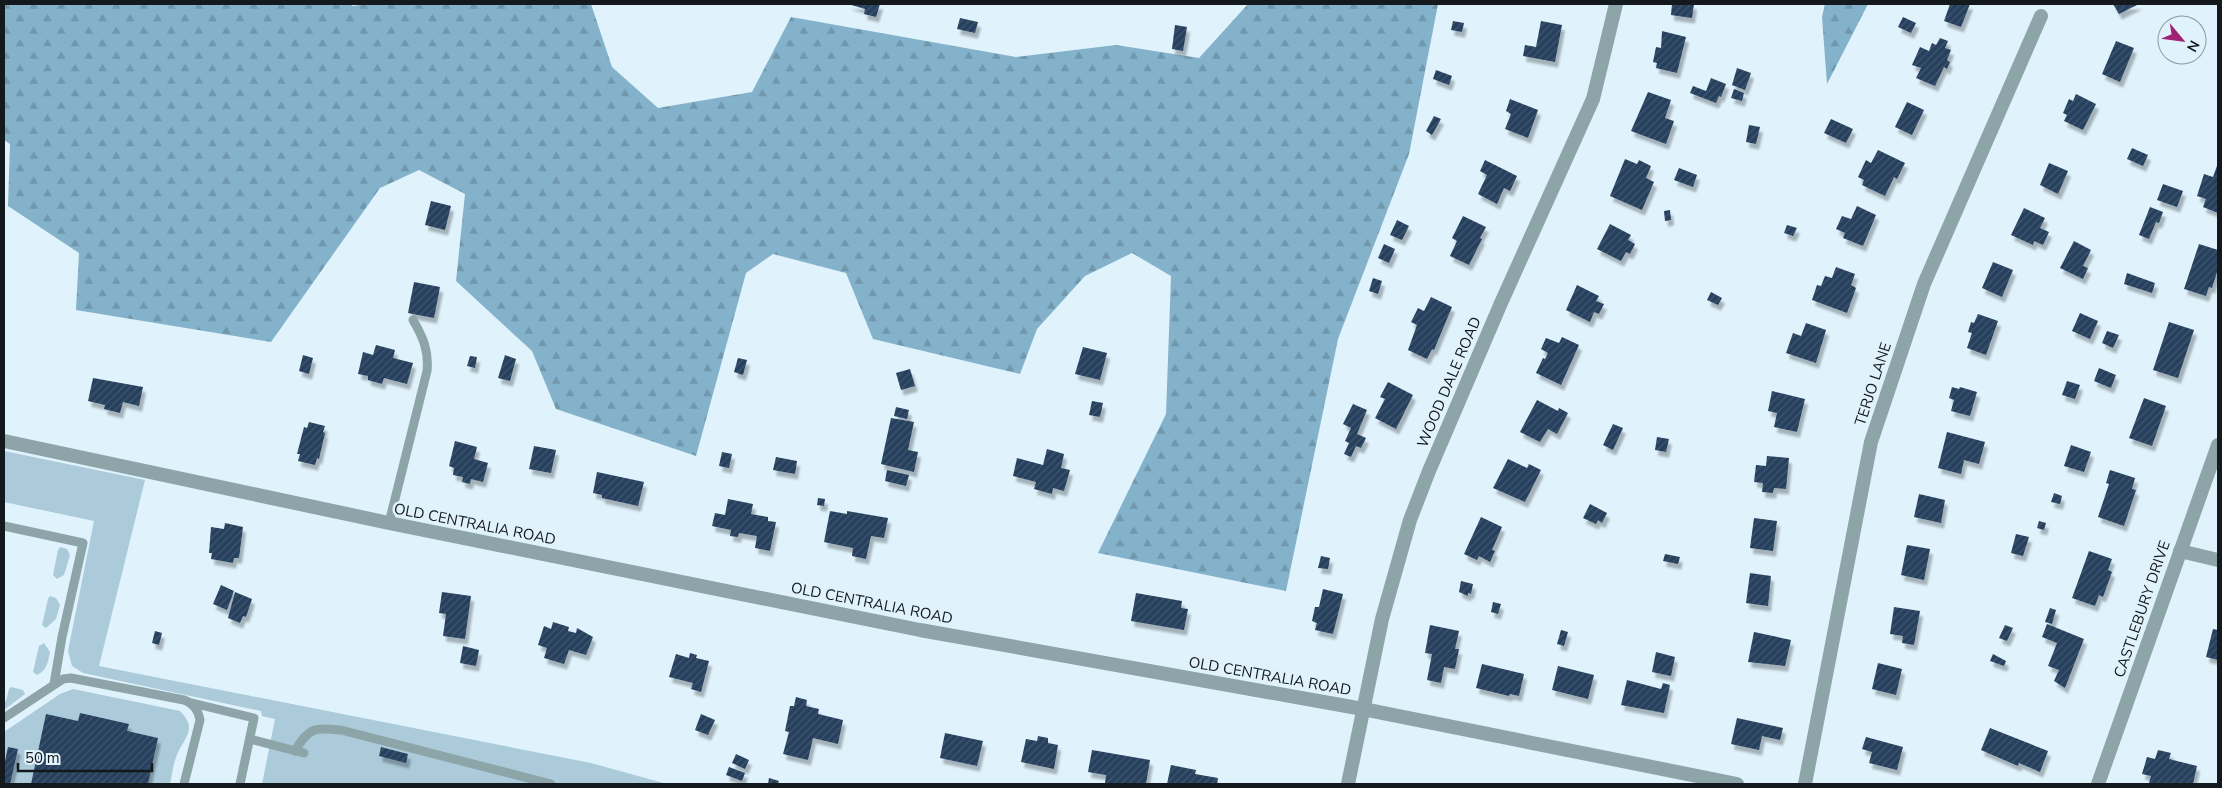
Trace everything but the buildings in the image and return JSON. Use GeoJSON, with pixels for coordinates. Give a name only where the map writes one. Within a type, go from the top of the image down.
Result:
{"type":"FeatureCollection","features":[{"type":"Feature","properties":{"kind":"street","name":"WOOD DALE ROAD"},"geometry":{"type":"LineString","coordinates":[[1348,784],[1382,620],[1410,520],[1497,312],[1593,99],[1616,4]]}},
{"type":"Feature","properties":{"kind":"street","name":"TERJO LANE"},"geometry":{"type":"LineString","coordinates":[[1805,784],[1871,442],[1924,284],[2041,16]]}},
{"type":"Feature","properties":{"kind":"street","name":"OLD CENTRALIA ROAD"},"geometry":{"type":"LineString","coordinates":[[4,441],[388,523],[920,630],[1363,709],[1737,784]]}},
{"type":"Feature","properties":{"kind":"street","name":"CASTLEBURY DRIVE"},"geometry":{"type":"LineString","coordinates":[[2098,784],[2218,444]]}},
{"type":"Feature","properties":{"kind":"street"},"geometry":{"type":"LineString","coordinates":[[2180,551],[2218,560]]}},
{"type":"Feature","properties":{"kind":"lane"},"geometry":{"type":"LineString","coordinates":[[388,523],[427,371],[426,348],[422,334],[412,320]]}},
{"type":"Feature","properties":{"kind":"lane"},"geometry":{"type":"LineString","coordinates":[[4,526],[83,543],[62,637],[54,684]]}},
{"type":"Feature","properties":{"kind":"lane"},"geometry":{"type":"LineString","coordinates":[[4,718],[54,684],[63,679],[71,678],[254,718],[240,784]]}},
{"type":"Feature","properties":{"kind":"lane"},"geometry":{"type":"LineString","coordinates":[[184,784],[200,720],[198,711],[191,703]]}},
{"type":"Feature","properties":{"kind":"lane"},"geometry":{"type":"LineString","coordinates":[[250,739],[300,752],[302,740],[310,731],[317,728],[342,730],[551,784]]}},
{"type":"Feature","properties":{"kind":"shaded area"},"geometry":{"type":"Polygon","coordinates":[[[4,451],[145,480],[99,666],[591,763],[667,784],[262,784],[275,719],[262,716],[261,711],[83,673],[72,666],[68,651],[94,521],[4,502],[4,451]]]}},
{"type":"Feature","properties":{"kind":"shaded area"},"geometry":{"type":"Polygon","coordinates":[[[60,547],[67,549],[70,555],[64,575],[57,579],[53,575],[60,547]]]}},
{"type":"Feature","properties":{"kind":"shaded area"},"geometry":{"type":"Polygon","coordinates":[[[50,596],[56,598],[60,605],[56,619],[46,628],[42,625],[50,596]]]}},
{"type":"Feature","properties":{"kind":"shaded area"},"geometry":{"type":"Polygon","coordinates":[[[44,643],[50,652],[49,659],[45,668],[37,675],[33,672],[39,646],[44,643]]]}},
{"type":"Feature","properties":{"kind":"shaded area"},"geometry":{"type":"Polygon","coordinates":[[[11,687],[23,690],[25,694],[4,710],[4,701],[6,701],[11,687]]]}},
{"type":"Feature","properties":{"kind":"shaded area"},"geometry":{"type":"Polygon","coordinates":[[[73,689],[180,711],[186,718],[189,729],[176,757],[170,784],[4,784],[4,732],[60,694],[73,689]]]}},
{"type":"Feature","properties":{"kind":"green space"},"geometry":{"type":"Polygon","coordinates":[[[4,4],[350,4],[353,6],[366,4],[591,4],[612,67],[658,108],[752,92],[791,17],[1016,57],[1116,45],[1199,58],[1248,4],[1438,4],[1409,154],[1338,339],[1286,591],[1098,553],[1166,414],[1171,276],[1132,253],[1085,276],[1037,329],[1020,374],[873,339],[846,273],[773,254],[746,273],[696,456],[556,409],[532,351],[456,281],[465,194],[419,170],[380,188],[271,342],[76,310],[79,253],[8,206],[10,144],[4,140],[4,4]]]}},
{"type":"Feature","properties":{"kind":"green space"},"geometry":{"type":"Polygon","coordinates":[[[1825,4],[1868,4],[1827,84],[1822,17],[1825,4]]]}}]}
